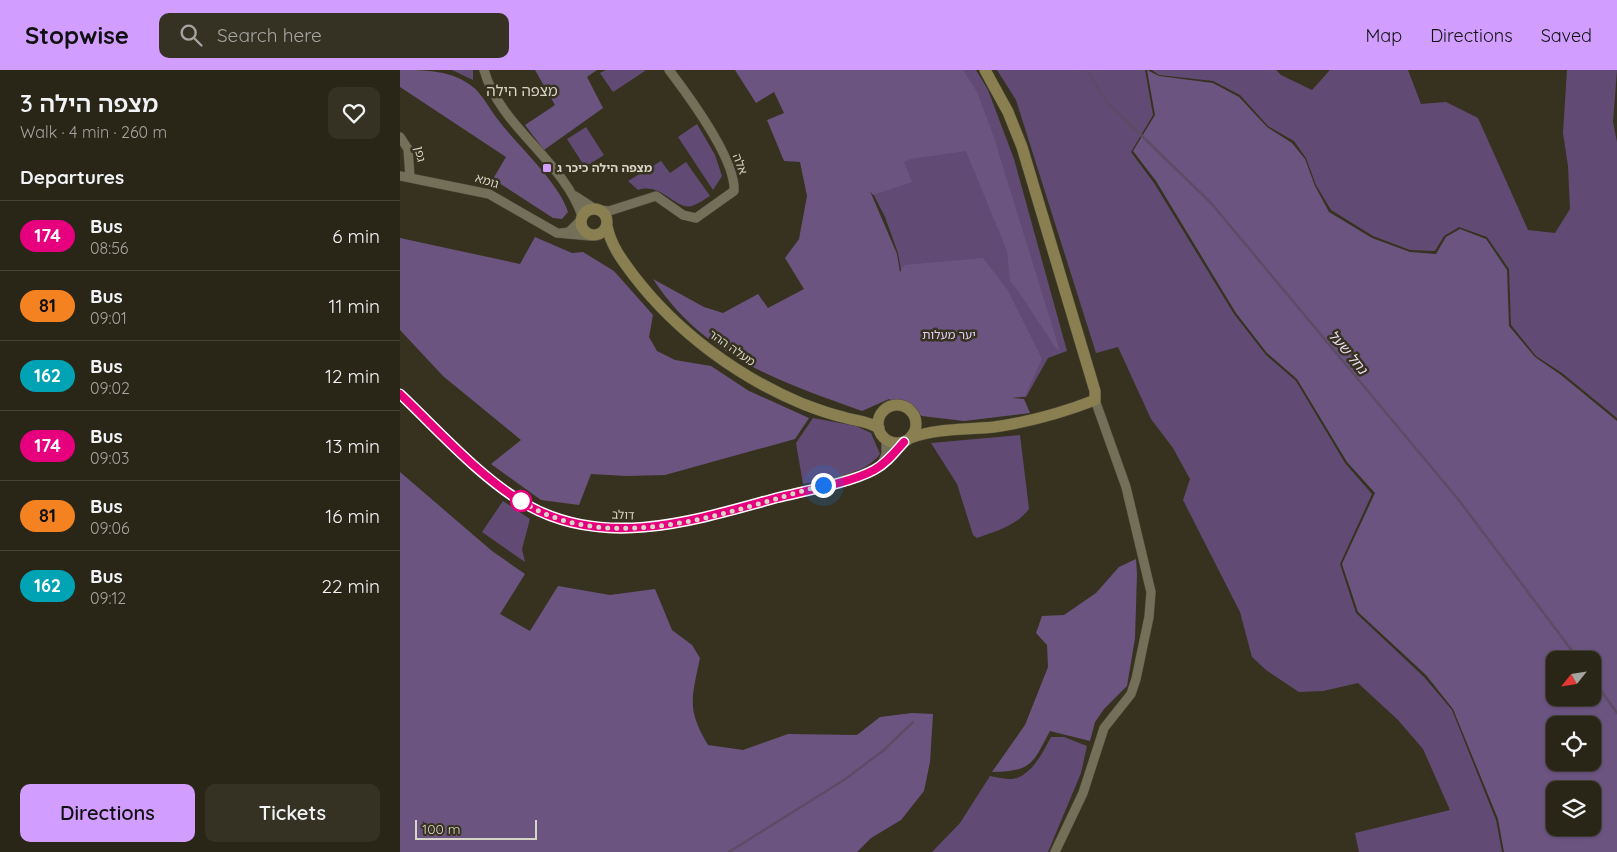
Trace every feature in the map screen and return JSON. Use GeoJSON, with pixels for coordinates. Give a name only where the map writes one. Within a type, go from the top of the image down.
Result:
{"type":"FeatureCollection","features":[{"type":"Feature","properties":{"kind":"street"},"geometry":{"type":"LineString","coordinates":[[484,70],[490,90],[497,100],[571,192],[598,210],[607,224],[605,230],[593,236],[557,233]]}},
{"type":"Feature","properties":{"kind":"street","name":"אלה"},"geometry":{"type":"LineString","coordinates":[[598,210],[609,211],[656,196],[683,215],[696,218],[734,191],[732,174],[716,142],[670,70]]}},
{"type":"Feature","properties":{"kind":"street"},"geometry":{"type":"LineString","coordinates":[[985,70],[1008,112],[1022,147],[1095,391],[1095,400],[1126,487],[1152,592],[1149,617],[1131,694],[1104,728],[1083,793],[1055,852]]}},
{"type":"Feature","properties":{"kind":"street","name":"גפן"},"geometry":{"type":"LineString","coordinates":[[400,138],[408,149],[410,177]]}},
{"type":"Feature","properties":{"kind":"street","name":"גומא"},"geometry":{"type":"LineString","coordinates":[[400,176],[489,194],[557,233]]}},
{"type":"Feature","properties":{"kind":"street"},"geometry":{"type":"LineString","coordinates":[[571,192],[583,230],[593,236]]}},
{"type":"Feature","properties":{"kind":"street","name":"אלה"},"geometry":{"type":"LineString","coordinates":[[607,224],[630,205]]}},
{"type":"Feature","properties":{"kind":"street"},"geometry":{"type":"LineString","coordinates":[[557,233],[569,232],[589,210],[598,210]]}},
{"type":"Feature","properties":{"kind":"street","name":"מעלה ההר"},"geometry":{"type":"LineString","coordinates":[[607,224],[611,241],[621,258]]}},
{"type":"Feature","properties":{"kind":"street","name":"מעלה ההר"},"geometry":{"type":"LineString","coordinates":[[593,236],[610,246],[671,318],[730,365],[802,403],[855,420],[870,422],[879,428]]}},
{"type":"Feature","properties":{"kind":"street","name":"דולב"},"geometry":{"type":"LineString","coordinates":[[400,394],[491,480],[509,493],[547,515],[594,526],[644,528],[689,522],[862,475],[882,464],[907,440]]}},
{"type":"Feature","properties":{"kind":"street"},"geometry":{"type":"LineString","coordinates":[[884,411],[879,422],[879,428],[886,439],[892,442],[907,440],[939,430],[968,430],[1020,423],[1095,400]]}},
{"type":"Feature","properties":{"kind":"street"},"geometry":{"type":"LineString","coordinates":[[855,420],[884,411],[895,405],[903,406],[921,422],[939,430]]}},
{"type":"Feature","properties":{"kind":"street"},"geometry":{"type":"LineString","coordinates":[[907,440],[916,428],[913,414]]}},
{"type":"Feature","properties":{"kind":"street"},"geometry":{"type":"LineString","coordinates":[[882,464],[886,454],[886,439]]}},
{"type":"Feature","properties":{"kind":"green space"},"geometry":{"type":"Polygon","coordinates":[[[400,70],[448,74],[465,81],[477,90],[507,131],[557,189],[568,212],[562,219],[553,218],[493,179],[506,157],[400,87],[400,70]]]}},
{"type":"Feature","properties":{"kind":"green space"},"geometry":{"type":"Polygon","coordinates":[[[452,70],[473,70],[473,80],[452,70]]]}},
{"type":"Feature","properties":{"kind":"green space"},"geometry":{"type":"Polygon","coordinates":[[[535,70],[597,70],[587,77],[603,108],[544,150],[525,125],[555,105],[535,70]]]}},
{"type":"Feature","properties":{"kind":"green space"},"geometry":{"type":"Polygon","coordinates":[[[606,70],[645,71],[613,92],[600,73],[606,70]]]}},
{"type":"Feature","properties":{"kind":"green space","name":"יער מעלות"},"geometry":{"type":"Polygon","coordinates":[[[735,70],[963,70],[977,92],[993,135],[1060,351],[1055,347],[1010,281],[1007,251],[966,151],[910,159],[904,162],[912,182],[873,195],[870,191],[897,254],[900,272],[904,265],[983,258],[1007,289],[1042,359],[1025,396],[1012,398],[1024,399],[1030,413],[964,421],[922,416],[889,399],[862,411],[773,377],[746,363],[720,347],[673,306],[653,279],[704,307],[723,313],[758,294],[768,308],[804,289],[785,258],[799,239],[807,196],[800,162],[784,161],[767,120],[784,113],[774,92],[756,103],[735,70]]]}},
{"type":"Feature","properties":{"kind":"green space","name":"יער מעלות"},"geometry":{"type":"Polygon","coordinates":[[[806,70],[976,70],[988,90],[1014,159],[1067,351],[1048,358],[1026,397],[967,398],[904,287],[898,253],[885,217],[833,115],[806,70]]]}},
{"type":"Feature","properties":{"kind":"green space"},"geometry":{"type":"Polygon","coordinates":[[[997,70],[1145,70],[1153,115],[1131,152],[1154,183],[1234,314],[1266,355],[1296,381],[1345,463],[1372,494],[1340,564],[1356,613],[1424,677],[1452,710],[1496,820],[1502,852],[1359,852],[1355,833],[1450,810],[1423,749],[1398,720],[1358,683],[1323,691],[1299,692],[1266,670],[1252,657],[1240,612],[1183,500],[1190,479],[1173,448],[1151,419],[1118,347],[1096,353],[1016,100],[997,70]]]}},
{"type":"Feature","properties":{"kind":"green space"},"geometry":{"type":"Polygon","coordinates":[[[1147,70],[1159,76],[1213,83],[1239,97],[1267,127],[1292,143],[1305,159],[1315,186],[1329,212],[1372,238],[1410,252],[1436,254],[1446,237],[1460,229],[1486,239],[1507,270],[1509,326],[1535,357],[1561,375],[1617,421],[1617,852],[1504,852],[1498,819],[1453,709],[1426,675],[1358,612],[1342,564],[1375,493],[1347,462],[1297,379],[1267,353],[1236,313],[1156,181],[1133,151],[1155,115],[1147,70]]]}},
{"type":"Feature","properties":{"kind":"green space"},"geometry":{"type":"Polygon","coordinates":[[[1152,70],[1276,70],[1281,75],[1312,90],[1330,70],[1408,70],[1421,104],[1446,102],[1478,118],[1528,230],[1555,233],[1570,209],[1568,166],[1563,133],[1567,70],[1617,70],[1613,122],[1617,142],[1617,418],[1562,373],[1536,356],[1511,325],[1509,269],[1487,237],[1459,227],[1444,236],[1435,251],[1410,250],[1373,236],[1331,210],[1316,185],[1306,158],[1294,141],[1268,126],[1240,95],[1213,81],[1159,75],[1152,70]]]}},
{"type":"Feature","properties":{"kind":"green space"},"geometry":{"type":"Polygon","coordinates":[[[697,124],[715,155],[722,176],[713,190],[678,137],[697,124]]]}},
{"type":"Feature","properties":{"kind":"green space"},"geometry":{"type":"Polygon","coordinates":[[[586,127],[604,155],[585,167],[567,139],[586,127]]]}},
{"type":"Feature","properties":{"kind":"green space"},"geometry":{"type":"Polygon","coordinates":[[[661,161],[670,173],[686,162],[710,196],[692,206],[686,206],[654,190],[638,190],[628,181],[661,161]]]}},
{"type":"Feature","properties":{"kind":"green space"},"geometry":{"type":"Polygon","coordinates":[[[535,237],[572,253],[583,252],[614,271],[653,315],[649,337],[657,351],[675,360],[711,366],[749,391],[809,418],[795,439],[665,475],[627,476],[591,474],[579,505],[541,500],[491,464],[521,440],[443,376],[400,330],[400,238],[520,264],[535,237]]]}},
{"type":"Feature","properties":{"kind":"green space"},"geometry":{"type":"Polygon","coordinates":[[[813,418],[856,426],[871,433],[880,454],[865,467],[855,472],[803,484],[796,443],[813,418]]]}},
{"type":"Feature","properties":{"kind":"green space"},"geometry":{"type":"Polygon","coordinates":[[[1020,435],[1029,509],[1012,524],[977,538],[973,535],[957,484],[931,443],[1020,435]]]}},
{"type":"Feature","properties":{"kind":"green space"},"geometry":{"type":"Polygon","coordinates":[[[400,472],[492,551],[525,574],[500,614],[530,631],[558,586],[610,595],[655,589],[672,630],[692,645],[700,658],[693,693],[693,703],[696,721],[708,745],[743,750],[788,734],[857,735],[880,717],[912,713],[933,714],[930,762],[924,791],[901,820],[871,838],[857,852],[400,852],[400,472]]]}},
{"type":"Feature","properties":{"kind":"green space"},"geometry":{"type":"Polygon","coordinates":[[[503,501],[530,519],[522,549],[525,562],[482,532],[503,501]]]}},
{"type":"Feature","properties":{"kind":"green space"},"geometry":{"type":"Polygon","coordinates":[[[1136,559],[1135,638],[1127,686],[1104,709],[1095,722],[1090,741],[1050,731],[1030,764],[1016,770],[992,772],[1025,725],[1048,667],[1047,645],[1036,633],[1042,616],[1064,615],[1096,593],[1119,567],[1136,559]]]}},
{"type":"Feature","properties":{"kind":"green space"},"geometry":{"type":"Polygon","coordinates":[[[1051,737],[1064,737],[1087,746],[1081,773],[1048,852],[932,852],[960,823],[990,776],[1010,779],[1024,775],[1035,764],[1051,737]]]}},
{"type":"Feature","properties":{"kind":"waterway","name":"נחל שעל"},"geometry":{"type":"LineString","coordinates":[[1087,70],[1107,102],[1211,203],[1458,499],[1572,651]]}},
{"type":"Feature","properties":{"kind":"waterway","name":"נחל שעל"},"geometry":{"type":"LineString","coordinates":[[1601,691],[1617,713]]}},
{"type":"Feature","properties":{"kind":"waterway"},"geometry":{"type":"LineString","coordinates":[[729,852],[844,780],[884,750],[913,722]]}},
{"type":"Feature","properties":{"kind":"bus line","name":"174"},"geometry":{"type":"LineString","coordinates":[[400,394],[491,480],[528,506],[547,515],[570,522],[594,526],[644,528],[689,522],[862,475],[874,470],[888,460],[904,442]]}},
{"type":"Feature","properties":{"kind":"place","name":"מצפה הילה כיכר ג"},"geometry":{"type":"Point","coordinates":[547,168]}},
{"type":"Feature","properties":{"kind":"district","name":"מצפה הילה"},"geometry":{"type":"Point","coordinates":[522,91]}},
{"type":"Feature","properties":{"kind":"route"},"geometry":{"type":"LineString","coordinates":[[521,501],[518,499],[547,515],[570,522],[594,526],[644,528],[689,522],[823,485]]}}]}
